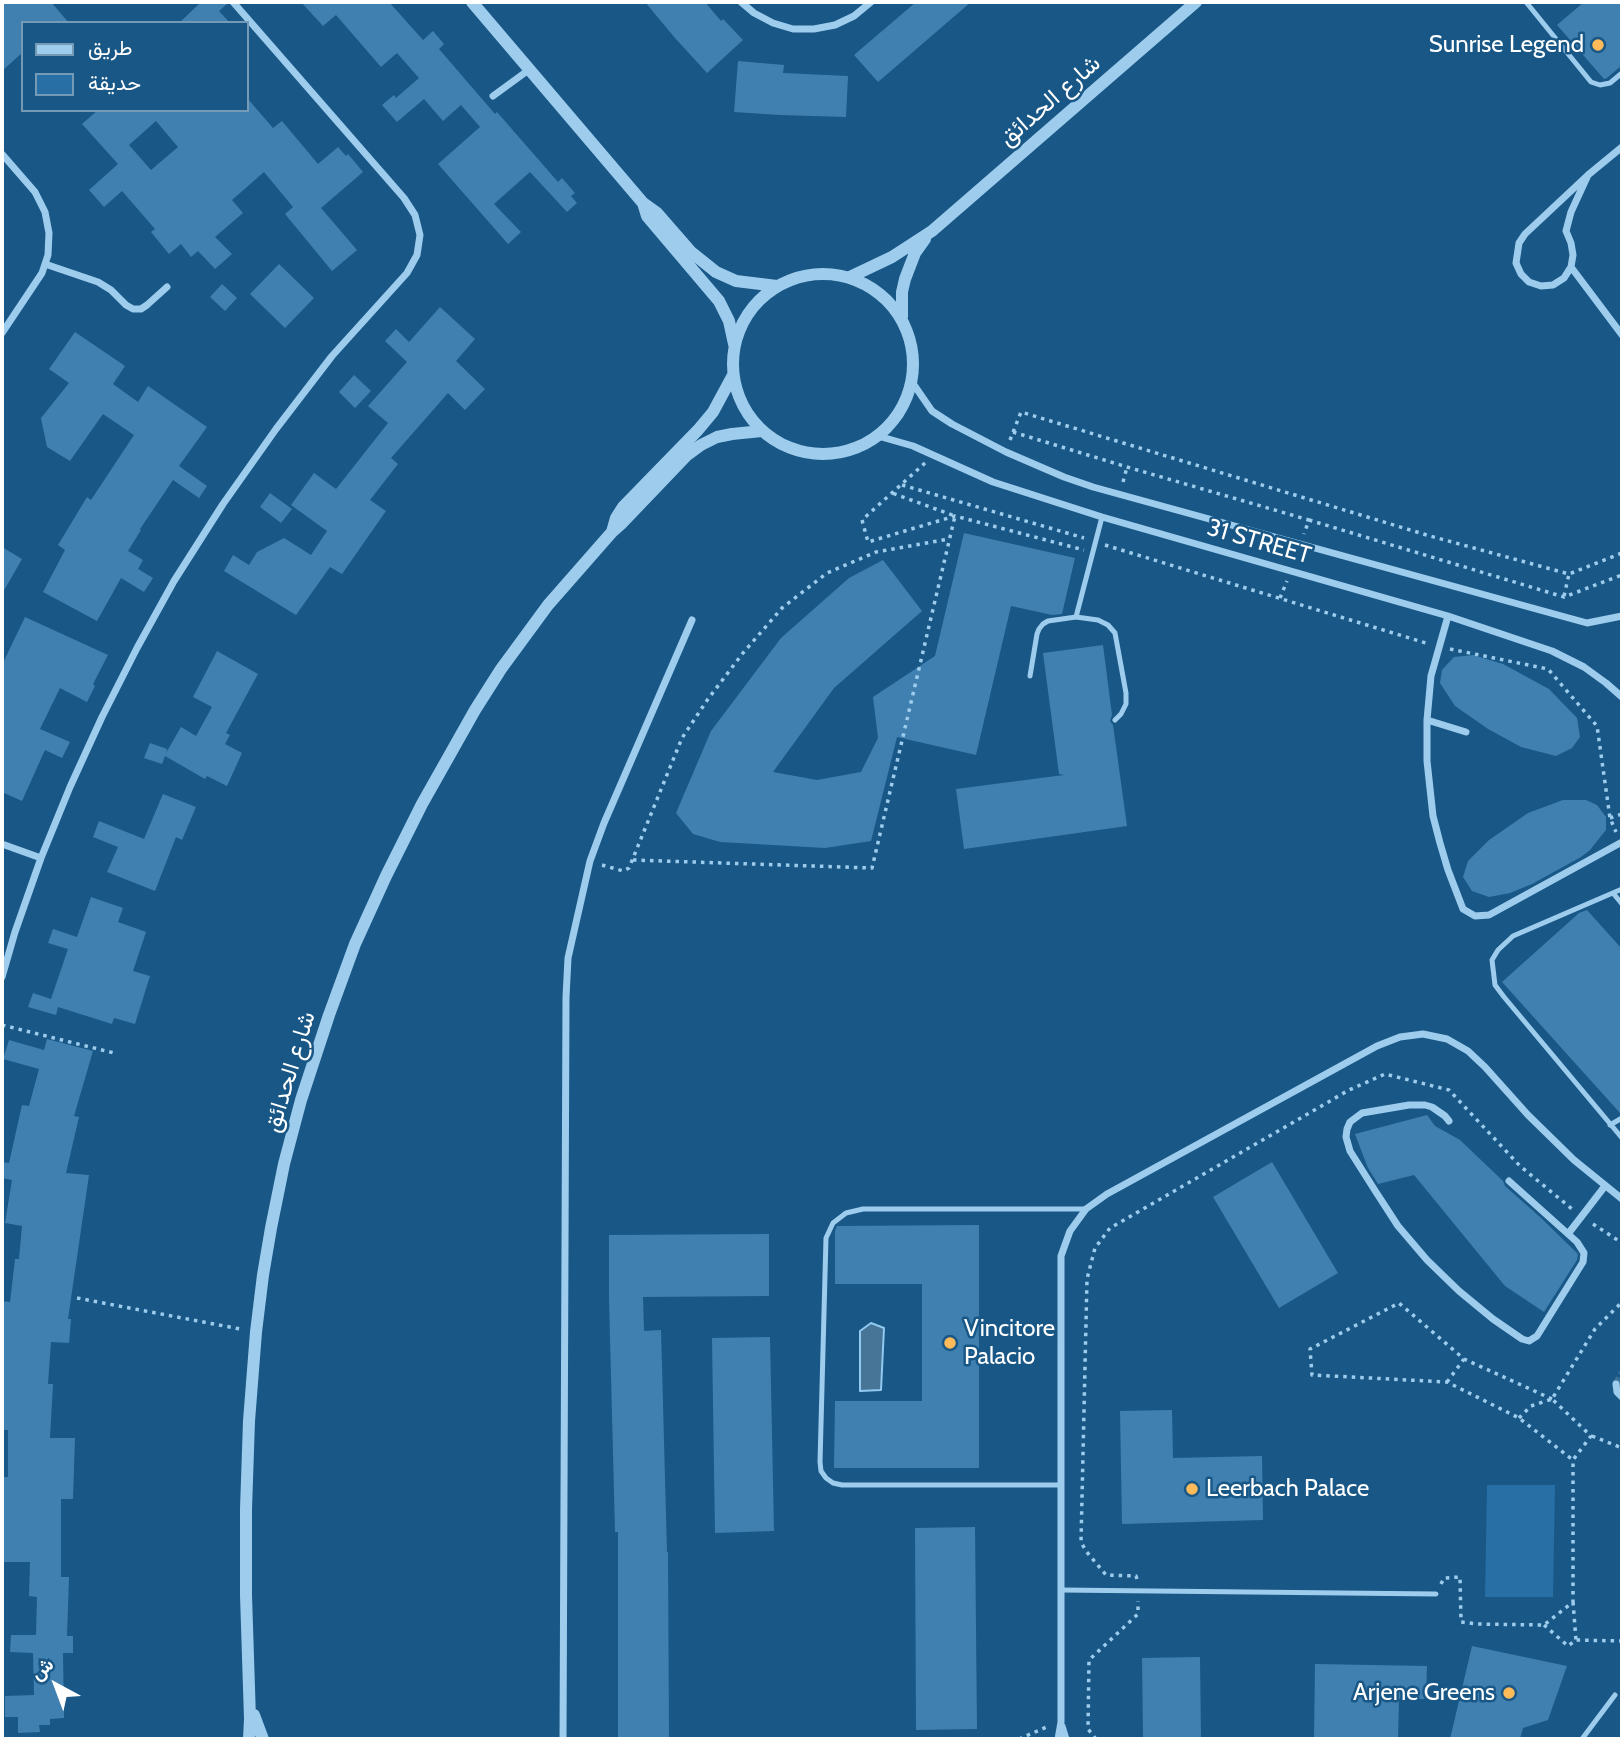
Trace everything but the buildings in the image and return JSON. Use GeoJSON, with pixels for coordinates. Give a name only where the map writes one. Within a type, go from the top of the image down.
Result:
{"type":"FeatureCollection","features":[{"type":"Feature","properties":{"kind":"street"},"geometry":{"type":"LineString","coordinates":[[2,977],[41,858],[70,787],[136,648],[174,581],[223,504],[276,429],[332,356],[407,273],[417,255],[420,234],[415,215],[404,198],[233,2]]}},
{"type":"Feature","properties":{"kind":"street"},"geometry":{"type":"LineString","coordinates":[[472,2],[643,203],[657,213],[691,252],[716,272],[736,281],[777,286]]}},
{"type":"Feature","properties":{"kind":"street"},"geometry":{"type":"LineString","coordinates":[[741,2],[773,23],[793,29],[835,25],[854,16],[871,2]]}},
{"type":"Feature","properties":{"kind":"street","name":"شارع الحدائق"},"geometry":{"type":"LineString","coordinates":[[932,231],[1196,2]]}},
{"type":"Feature","properties":{"kind":"street"},"geometry":{"type":"LineString","coordinates":[[493,96],[530,69]]}},
{"type":"Feature","properties":{"kind":"street"},"geometry":{"type":"LineString","coordinates":[[1587,175],[1566,231],[1573,255],[1571,267],[1564,278],[1553,285],[1541,286],[1529,282],[1516,263],[1519,243],[1525,234],[1587,175],[1622,147]]}},
{"type":"Feature","properties":{"kind":"street"},"geometry":{"type":"LineString","coordinates":[[2,154],[35,192],[45,212],[49,233],[48,255],[42,273],[2,333]]}},
{"type":"Feature","properties":{"kind":"street"},"geometry":{"type":"LineString","coordinates":[[643,203],[647,216],[719,300],[729,321],[734,346]]}},
{"type":"Feature","properties":{"kind":"street"},"geometry":{"type":"LineString","coordinates":[[850,277],[892,257],[932,231]]}},
{"type":"Feature","properties":{"kind":"street"},"geometry":{"type":"LineString","coordinates":[[902,320],[905,279],[915,253],[932,231]]}},
{"type":"Feature","properties":{"kind":"street"},"geometry":{"type":"LineString","coordinates":[[45,264],[98,282],[133,309],[148,306],[167,286]]}},
{"type":"Feature","properties":{"kind":"street"},"geometry":{"type":"LineString","coordinates":[[1571,267],[1622,335]]}},
{"type":"Feature","properties":{"kind":"street"},"geometry":{"type":"LineString","coordinates":[[827,273],[850,277],[881,293],[902,320],[913,353],[912,382],[898,415],[878,436],[863,445],[830,454],[795,450],[762,432],[742,406],[733,375],[734,346],[738,330],[750,310],[765,294],[793,278],[827,273]]}},
{"type":"Feature","properties":{"kind":"street"},"geometry":{"type":"LineString","coordinates":[[612,532],[616,518],[623,508],[713,412],[733,375]]}},
{"type":"Feature","properties":{"kind":"street","name":"31 STREET"},"geometry":{"type":"LineString","coordinates":[[912,382],[932,411],[952,424],[1006,452],[1093,487],[1587,623],[1622,616]]}},
{"type":"Feature","properties":{"kind":"street"},"geometry":{"type":"LineString","coordinates":[[612,532],[701,444],[732,433],[762,432]]}},
{"type":"Feature","properties":{"kind":"street","name":"31 STREET"},"geometry":{"type":"LineString","coordinates":[[878,436],[913,446],[993,482],[1102,517],[1448,616],[1552,651],[1584,667],[1622,697]]}},
{"type":"Feature","properties":{"kind":"street","name":"شارع الحدائق"},"geometry":{"type":"LineString","coordinates":[[250,1702],[246,1510],[256,1332],[271,1228],[301,1100],[355,944],[422,804],[501,669],[548,605],[612,532]]}},
{"type":"Feature","properties":{"kind":"street"},"geometry":{"type":"LineString","coordinates":[[1448,616],[1431,676],[1427,761],[1433,816],[1445,861],[1460,903],[1468,914],[1489,915],[1622,842]]}},
{"type":"Feature","properties":{"kind":"street"},"geometry":{"type":"LineString","coordinates":[[563,1739],[568,958],[590,862],[604,823],[692,621]]}},
{"type":"Feature","properties":{"kind":"street"},"geometry":{"type":"LineString","coordinates":[[1427,720],[1466,732]]}},
{"type":"Feature","properties":{"kind":"street"},"geometry":{"type":"LineString","coordinates":[[2,844],[41,858]]}},
{"type":"Feature","properties":{"kind":"street"},"geometry":{"type":"LineString","coordinates":[[1058,1739],[1061,1721],[1061,1256],[1070,1231],[1086,1209],[1107,1194],[1377,1046],[1400,1037],[1423,1034],[1447,1039],[1468,1051],[1574,1160],[1622,1199]]}},
{"type":"Feature","properties":{"kind":"street"},"geometry":{"type":"LineString","coordinates":[[1449,1121],[1432,1107],[1409,1105],[1362,1113],[1350,1122],[1346,1137],[1350,1151],[1398,1226],[1427,1260],[1459,1291],[1522,1339],[1529,1341],[1537,1336],[1583,1262],[1584,1253],[1568,1234],[1509,1181]]}},
{"type":"Feature","properties":{"kind":"street"},"geometry":{"type":"LineString","coordinates":[[1568,1234],[1605,1186]]}},
{"type":"Feature","properties":{"kind":"street"},"geometry":{"type":"LineString","coordinates":[[1616,1384],[1617,1392],[1622,1397]]}},
{"type":"Feature","properties":{"kind":"street"},"geometry":{"type":"LineString","coordinates":[[249,1739],[250,1702]]}},
{"type":"Feature","properties":{"kind":"street"},"geometry":{"type":"LineString","coordinates":[[250,1702],[263,1739]]}},
{"type":"Feature","properties":{"kind":"street"},"geometry":{"type":"LineString","coordinates":[[1061,1721],[1066,1739]]}},
{"type":"Feature","properties":{"kind":"lane"},"geometry":{"type":"LineString","coordinates":[[1526,2],[1591,82],[1600,85],[1610,83],[1622,73]]}},
{"type":"Feature","properties":{"kind":"lane"},"geometry":{"type":"LineString","coordinates":[[1076,617],[1102,517]]}},
{"type":"Feature","properties":{"kind":"lane"},"geometry":{"type":"LineString","coordinates":[[1030,676],[1039,629],[1043,624],[1076,617],[1098,620],[1108,625],[1115,633],[1126,693],[1126,704],[1115,720]]}},
{"type":"Feature","properties":{"kind":"lane"},"geometry":{"type":"LineString","coordinates":[[1622,889],[1513,936],[1492,960],[1495,985],[1622,1138]]}},
{"type":"Feature","properties":{"kind":"lane"},"geometry":{"type":"LineString","coordinates":[[1613,893],[1622,904]]}},
{"type":"Feature","properties":{"kind":"lane"},"geometry":{"type":"LineString","coordinates":[[1610,1125],[1622,1118]]}},
{"type":"Feature","properties":{"kind":"lane"},"geometry":{"type":"LineString","coordinates":[[1061,1485],[842,1485],[826,1478],[821,1471],[820,1462],[826,1238],[833,1223],[846,1213],[863,1209],[1086,1209]]}},
{"type":"Feature","properties":{"kind":"lane"},"geometry":{"type":"LineString","coordinates":[[1061,1590],[1436,1594]]}},
{"type":"Feature","properties":{"kind":"lane"},"geometry":{"type":"LineString","coordinates":[[1582,1739],[1615,1695]]}},
{"type":"Feature","properties":{"kind":"path"},"geometry":{"type":"LineString","coordinates":[[1006,452],[1021,412],[1430,536],[1569,574],[1622,553]]}},
{"type":"Feature","properties":{"kind":"path"},"geometry":{"type":"LineString","coordinates":[[1013,432],[1564,597],[1622,575]]}},
{"type":"Feature","properties":{"kind":"path"},"geometry":{"type":"LineString","coordinates":[[935,455],[862,520],[868,542],[955,516]]}},
{"type":"Feature","properties":{"kind":"path"},"geometry":{"type":"LineString","coordinates":[[902,485],[1438,646],[1548,670],[1597,726],[1610,818],[1622,842]]}},
{"type":"Feature","properties":{"kind":"path"},"geometry":{"type":"LineString","coordinates":[[892,493],[955,516],[1093,552]]}},
{"type":"Feature","properties":{"kind":"path"},"geometry":{"type":"LineString","coordinates":[[632,860],[872,869],[955,516]]}},
{"type":"Feature","properties":{"kind":"path"},"geometry":{"type":"LineString","coordinates":[[1300,545],[1309,520]]}},
{"type":"Feature","properties":{"kind":"path"},"geometry":{"type":"LineString","coordinates":[[590,862],[623,871],[629,868],[682,738],[743,653],[782,608],[827,573],[876,552],[949,539]]}},
{"type":"Feature","properties":{"kind":"path"},"geometry":{"type":"LineString","coordinates":[[1610,818],[1622,814]]}},
{"type":"Feature","properties":{"kind":"path"},"geometry":{"type":"LineString","coordinates":[[2,1025],[114,1053]]}},
{"type":"Feature","properties":{"kind":"path"},"geometry":{"type":"LineString","coordinates":[[1096,1739],[1088,1729],[1089,1660],[1138,1614],[1136,1576],[1106,1575],[1081,1542],[1087,1279],[1095,1248],[1110,1228],[1349,1090],[1385,1074],[1449,1090],[1520,1167],[1582,1217],[1622,1243]]}},
{"type":"Feature","properties":{"kind":"path"},"geometry":{"type":"LineString","coordinates":[[77,1298],[256,1332]]}},
{"type":"Feature","properties":{"kind":"path"},"geometry":{"type":"LineString","coordinates":[[1519,1418],[1531,1406],[1552,1399],[1595,1329],[1622,1302]]}},
{"type":"Feature","properties":{"kind":"path"},"geometry":{"type":"LineString","coordinates":[[1573,1460],[1519,1418],[1447,1382],[1312,1375],[1310,1349],[1399,1303],[1464,1359],[1552,1399],[1591,1436],[1622,1448]]}},
{"type":"Feature","properties":{"kind":"path"},"geometry":{"type":"LineString","coordinates":[[1447,1382],[1464,1359]]}},
{"type":"Feature","properties":{"kind":"path"},"geometry":{"type":"LineString","coordinates":[[1576,1640],[1573,1602],[1573,1460],[1591,1436]]}},
{"type":"Feature","properties":{"kind":"path"},"geometry":{"type":"LineString","coordinates":[[1436,1594],[1444,1578],[1460,1577],[1461,1622],[1544,1625],[1568,1646],[1576,1640],[1622,1641]]}},
{"type":"Feature","properties":{"kind":"path"},"geometry":{"type":"LineString","coordinates":[[1544,1625],[1573,1602]]}},
{"type":"Feature","properties":{"kind":"path"},"geometry":{"type":"LineString","coordinates":[[1019,1739],[1061,1721]]}},
{"type":"Feature","properties":{"kind":"green space"},"geometry":{"type":"Polygon","coordinates":[[[1487,1485],[1555,1485],[1553,1597],[1485,1597],[1487,1485]]]}},
{"type":"Feature","properties":{"kind":"shaded area"},"geometry":{"type":"Polygon","coordinates":[[[871,1323],[884,1328],[881,1390],[860,1391],[860,1331],[871,1323]]]}},
{"type":"Feature","properties":{"kind":"tunnel"},"geometry":{"type":"LineString","coordinates":[[1616,1384],[1622,1373]]}},
{"type":"Feature","properties":{"kind":"place","name":"Sunrise Legend"},"geometry":{"type":"Point","coordinates":[1598,45]}},
{"type":"Feature","properties":{"kind":"place","name":"Vincitore Palacio"},"geometry":{"type":"Point","coordinates":[950,1343]}},
{"type":"Feature","properties":{"kind":"place","name":"Leerbach Palace"},"geometry":{"type":"Point","coordinates":[1192,1489]}},
{"type":"Feature","properties":{"kind":"place","name":"Arjene Greens"},"geometry":{"type":"Point","coordinates":[1509,1693]}}]}
